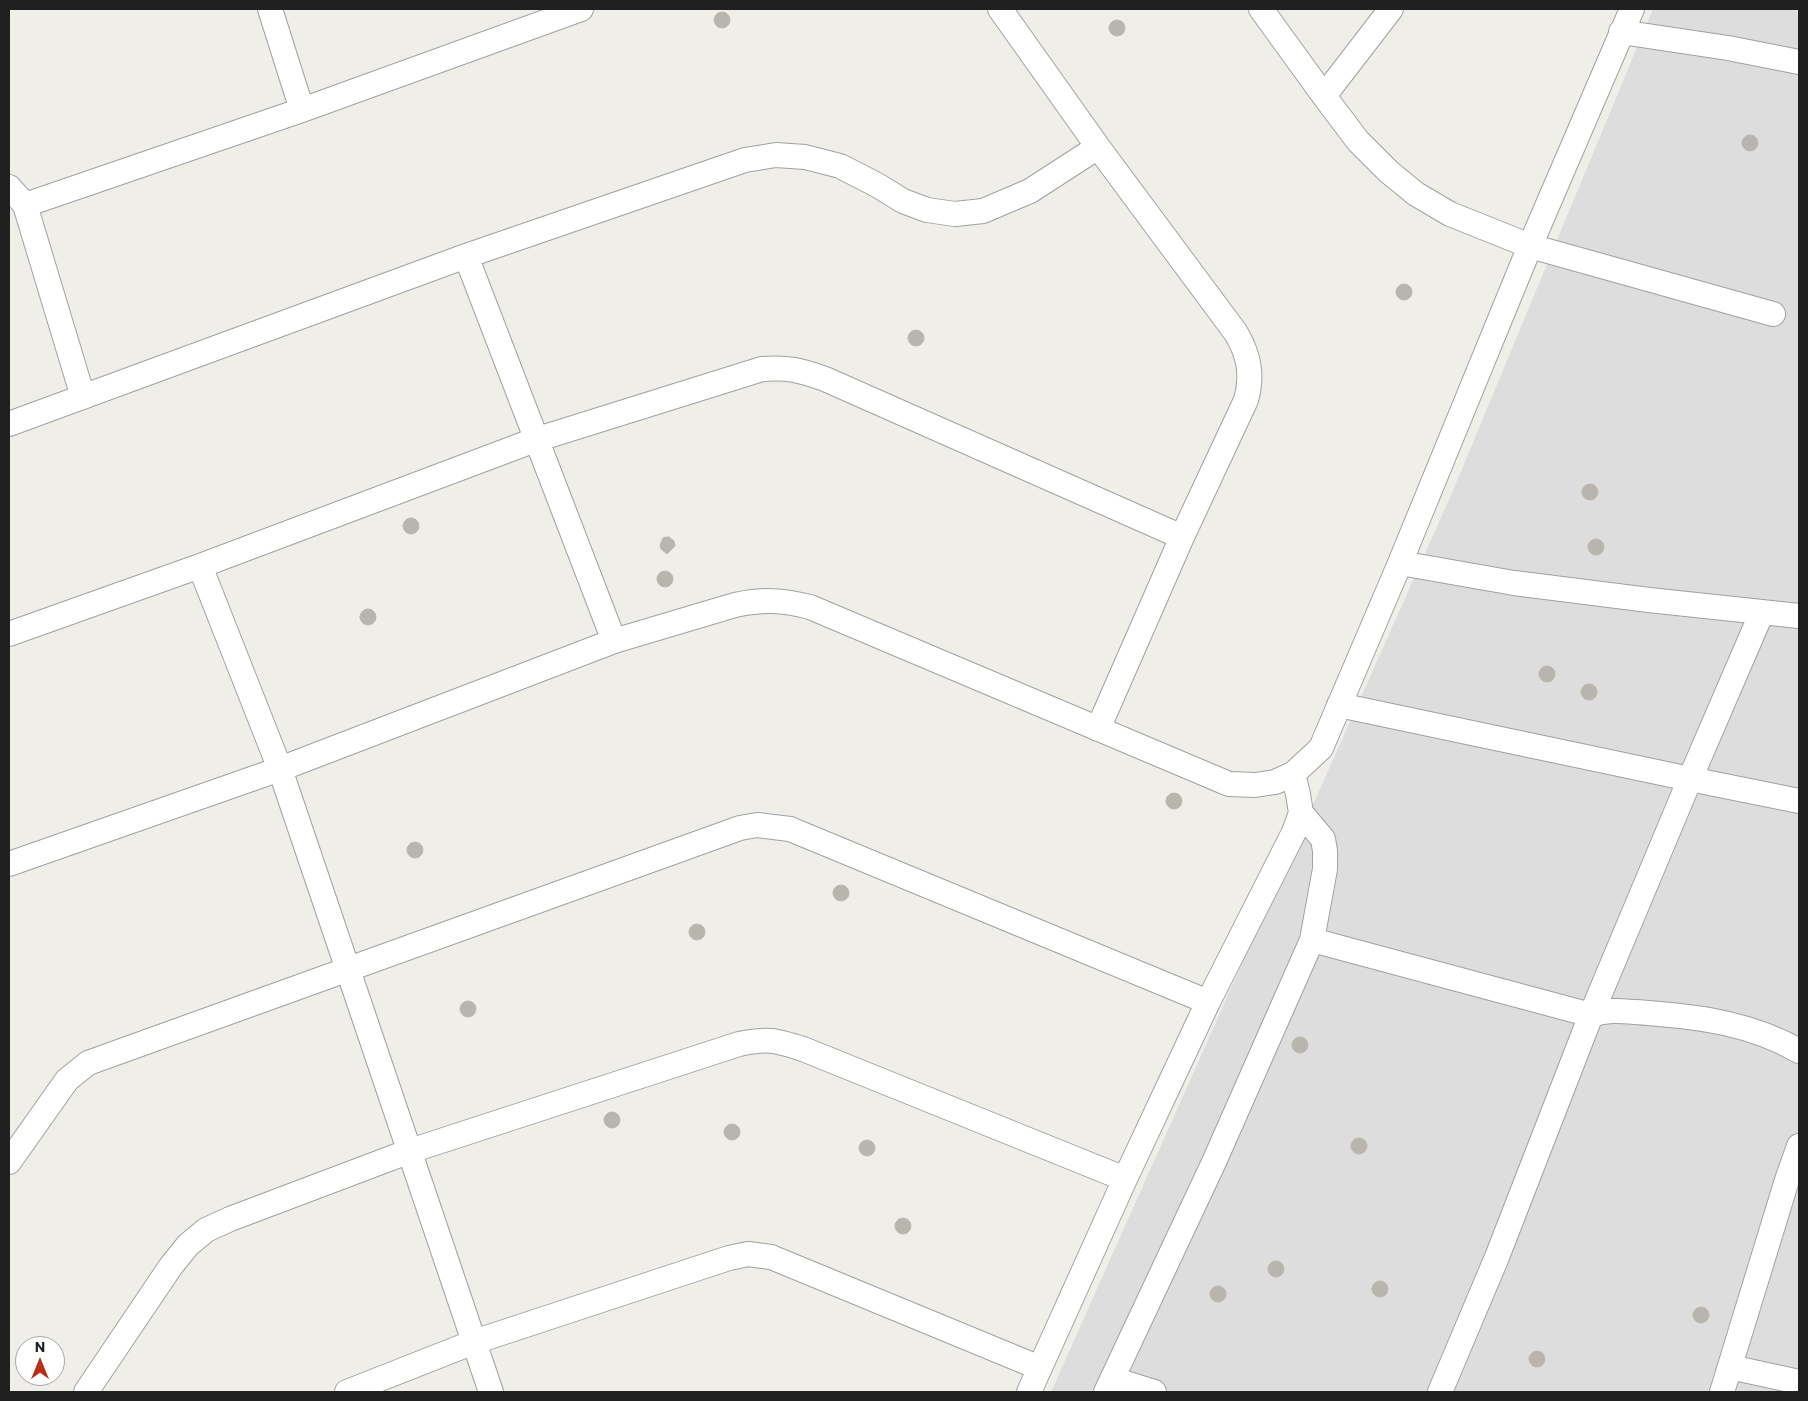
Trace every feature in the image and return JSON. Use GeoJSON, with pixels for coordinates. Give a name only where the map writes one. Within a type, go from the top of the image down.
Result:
{"type":"FeatureCollection","features":[{"type":"Feature","properties":{"kind":"street"},"geometry":{"type":"LineString","coordinates":[[270,9],[302,110]]}},
{"type":"Feature","properties":{"kind":"street"},"geometry":{"type":"LineString","coordinates":[[25,205],[302,110],[581,9]]}},
{"type":"Feature","properties":{"kind":"street"},"geometry":{"type":"LineString","coordinates":[[1000,9],[1098,147],[1236,333],[1244,346],[1248,359],[1250,386],[1246,400],[1182,537],[1098,729]]}},
{"type":"Feature","properties":{"kind":"street"},"geometry":{"type":"LineString","coordinates":[[1261,9],[1358,141],[1389,172],[1416,194],[1450,214],[1530,246],[1772,314]]}},
{"type":"Feature","properties":{"kind":"street"},"geometry":{"type":"LineString","coordinates":[[1324,96],[1391,9]]}},
{"type":"Feature","properties":{"kind":"street"},"geometry":{"type":"LineString","coordinates":[[9,864],[280,768],[614,641],[752,601],[786,601],[810,607],[1229,784],[1255,785],[1275,782],[1293,774],[1321,748],[1400,563],[1530,246],[1632,9]]}},
{"type":"Feature","properties":{"kind":"street"},"geometry":{"type":"LineString","coordinates":[[1621,32],[1728,48],[1799,62]]}},
{"type":"Feature","properties":{"kind":"street"},"geometry":{"type":"LineString","coordinates":[[9,424],[466,256],[745,160],[776,155],[805,157],[840,166],[903,201],[928,210],[955,214],[983,211],[1030,192],[1098,147]]}},
{"type":"Feature","properties":{"kind":"street"},"geometry":{"type":"LineString","coordinates":[[9,187],[25,205],[84,397]]}},
{"type":"Feature","properties":{"kind":"street"},"geometry":{"type":"LineString","coordinates":[[466,256],[535,440],[614,641]]}},
{"type":"Feature","properties":{"kind":"street"},"geometry":{"type":"LineString","coordinates":[[9,634],[200,566],[535,440],[762,368],[783,367],[802,370],[825,379],[1182,537]]}},
{"type":"Feature","properties":{"kind":"street"},"geometry":{"type":"LineString","coordinates":[[1400,563],[1514,583],[1799,616]]}},
{"type":"Feature","properties":{"kind":"street"},"geometry":{"type":"LineString","coordinates":[[200,566],[280,768],[346,969],[410,1151],[491,1392]]}},
{"type":"Feature","properties":{"kind":"street"},"geometry":{"type":"LineString","coordinates":[[1440,1392],[1497,1257],[1591,1015],[1762,612]]}},
{"type":"Feature","properties":{"kind":"street"},"geometry":{"type":"LineString","coordinates":[[1339,705],[1799,801]]}},
{"type":"Feature","properties":{"kind":"street"},"geometry":{"type":"LineString","coordinates":[[1029,1392],[1125,1179],[1208,1002],[1294,832],[1301,813],[1293,774]]}},
{"type":"Feature","properties":{"kind":"street"},"geometry":{"type":"LineString","coordinates":[[1154,1392],[1109,1385],[1222,1144],[1312,940],[1325,869],[1325,851],[1323,839],[1301,813]]}},
{"type":"Feature","properties":{"kind":"street"},"geometry":{"type":"LineString","coordinates":[[9,1162],[67,1080],[88,1063],[740,828],[757,825],[790,829],[1208,1002]]}},
{"type":"Feature","properties":{"kind":"street"},"geometry":{"type":"LineString","coordinates":[[1312,940],[1591,1015],[1602,1011],[1620,1010],[1718,1021],[1742,1026],[1779,1039],[1799,1051]]}},
{"type":"Feature","properties":{"kind":"street"},"geometry":{"type":"LineString","coordinates":[[86,1392],[172,1266],[188,1245],[206,1230],[230,1219],[410,1151],[739,1044],[761,1040],[779,1041],[1125,1179]]}},
{"type":"Feature","properties":{"kind":"street"},"geometry":{"type":"LineString","coordinates":[[1722,1392],[1781,1198],[1799,1146]]}},
{"type":"Feature","properties":{"kind":"street"},"geometry":{"type":"LineString","coordinates":[[346,1392],[474,1342],[729,1258],[748,1254],[771,1257],[1040,1368]]}},
{"type":"Feature","properties":{"kind":"street"},"geometry":{"type":"LineString","coordinates":[[1730,1367],[1799,1382]]}},
{"type":"Feature","properties":{"kind":"shaded area"},"geometry":{"type":"Polygon","coordinates":[[[1653,9],[1799,9],[1799,1392],[1051,1392],[1452,493],[1653,9]]]}},
{"type":"Feature","properties":{"kind":"building"},"geometry":{"type":"Polygon","coordinates":[[[722,12],[730,20],[722,28],[714,20],[722,12]]]}},
{"type":"Feature","properties":{"kind":"building"},"geometry":{"type":"Polygon","coordinates":[[[1117,20],[1125,28],[1117,36],[1109,28],[1117,20]]]}},
{"type":"Feature","properties":{"kind":"building"},"geometry":{"type":"Polygon","coordinates":[[[1750,135],[1758,143],[1750,151],[1742,143],[1750,135]]]}},
{"type":"Feature","properties":{"kind":"building"},"geometry":{"type":"Polygon","coordinates":[[[1404,284],[1412,292],[1404,300],[1396,292],[1404,284]]]}},
{"type":"Feature","properties":{"kind":"building"},"geometry":{"type":"Polygon","coordinates":[[[916,330],[924,338],[916,346],[908,338],[916,330]]]}},
{"type":"Feature","properties":{"kind":"building"},"geometry":{"type":"Polygon","coordinates":[[[1590,484],[1598,492],[1590,500],[1582,492],[1590,484]]]}},
{"type":"Feature","properties":{"kind":"building"},"geometry":{"type":"Polygon","coordinates":[[[411,518],[419,526],[411,534],[403,526],[411,518]]]}},
{"type":"Feature","properties":{"kind":"building"},"geometry":{"type":"Polygon","coordinates":[[[669,537],[674,541],[675,546],[667,554],[661,549],[660,545],[663,538],[669,537]]]}},
{"type":"Feature","properties":{"kind":"building"},"geometry":{"type":"Polygon","coordinates":[[[1596,539],[1604,547],[1596,555],[1588,547],[1596,539]]]}},
{"type":"Feature","properties":{"kind":"building"},"geometry":{"type":"Polygon","coordinates":[[[665,571],[673,579],[665,587],[657,579],[665,571]]]}},
{"type":"Feature","properties":{"kind":"building"},"geometry":{"type":"Polygon","coordinates":[[[368,609],[376,617],[368,625],[360,617],[368,609]]]}},
{"type":"Feature","properties":{"kind":"building"},"geometry":{"type":"Polygon","coordinates":[[[1547,666],[1555,674],[1547,682],[1539,674],[1547,666]]]}},
{"type":"Feature","properties":{"kind":"building"},"geometry":{"type":"Polygon","coordinates":[[[1589,684],[1597,692],[1589,700],[1581,692],[1589,684]]]}},
{"type":"Feature","properties":{"kind":"building"},"geometry":{"type":"Polygon","coordinates":[[[1174,793],[1182,801],[1174,809],[1166,801],[1174,793]]]}},
{"type":"Feature","properties":{"kind":"building"},"geometry":{"type":"Polygon","coordinates":[[[415,842],[423,850],[415,858],[407,850],[415,842]]]}},
{"type":"Feature","properties":{"kind":"building"},"geometry":{"type":"Polygon","coordinates":[[[841,885],[849,893],[841,901],[833,893],[841,885]]]}},
{"type":"Feature","properties":{"kind":"building"},"geometry":{"type":"Polygon","coordinates":[[[697,924],[705,932],[697,940],[689,932],[697,924]]]}},
{"type":"Feature","properties":{"kind":"building"},"geometry":{"type":"Polygon","coordinates":[[[468,1001],[476,1009],[468,1017],[460,1009],[468,1001]]]}},
{"type":"Feature","properties":{"kind":"building"},"geometry":{"type":"Polygon","coordinates":[[[1300,1037],[1308,1045],[1300,1053],[1292,1045],[1300,1037]]]}},
{"type":"Feature","properties":{"kind":"building"},"geometry":{"type":"Polygon","coordinates":[[[612,1112],[620,1120],[612,1128],[604,1120],[612,1112]]]}},
{"type":"Feature","properties":{"kind":"building"},"geometry":{"type":"Polygon","coordinates":[[[732,1124],[740,1132],[732,1140],[724,1132],[732,1124]]]}},
{"type":"Feature","properties":{"kind":"building"},"geometry":{"type":"Polygon","coordinates":[[[1359,1138],[1367,1146],[1359,1154],[1351,1146],[1359,1138]]]}},
{"type":"Feature","properties":{"kind":"building"},"geometry":{"type":"Polygon","coordinates":[[[867,1140],[875,1148],[867,1156],[859,1148],[867,1140]]]}},
{"type":"Feature","properties":{"kind":"building"},"geometry":{"type":"Polygon","coordinates":[[[903,1218],[911,1226],[903,1234],[895,1226],[903,1218]]]}},
{"type":"Feature","properties":{"kind":"building"},"geometry":{"type":"Polygon","coordinates":[[[1276,1261],[1284,1269],[1276,1277],[1268,1269],[1276,1261]]]}},
{"type":"Feature","properties":{"kind":"building"},"geometry":{"type":"Polygon","coordinates":[[[1380,1281],[1388,1289],[1380,1297],[1372,1289],[1380,1281]]]}},
{"type":"Feature","properties":{"kind":"building"},"geometry":{"type":"Polygon","coordinates":[[[1218,1286],[1226,1294],[1218,1302],[1210,1294],[1218,1286]]]}},
{"type":"Feature","properties":{"kind":"building"},"geometry":{"type":"Polygon","coordinates":[[[1701,1307],[1709,1315],[1701,1323],[1693,1315],[1701,1307]]]}},
{"type":"Feature","properties":{"kind":"building"},"geometry":{"type":"Polygon","coordinates":[[[1537,1351],[1545,1359],[1537,1367],[1529,1359],[1537,1351]]]}}]}
